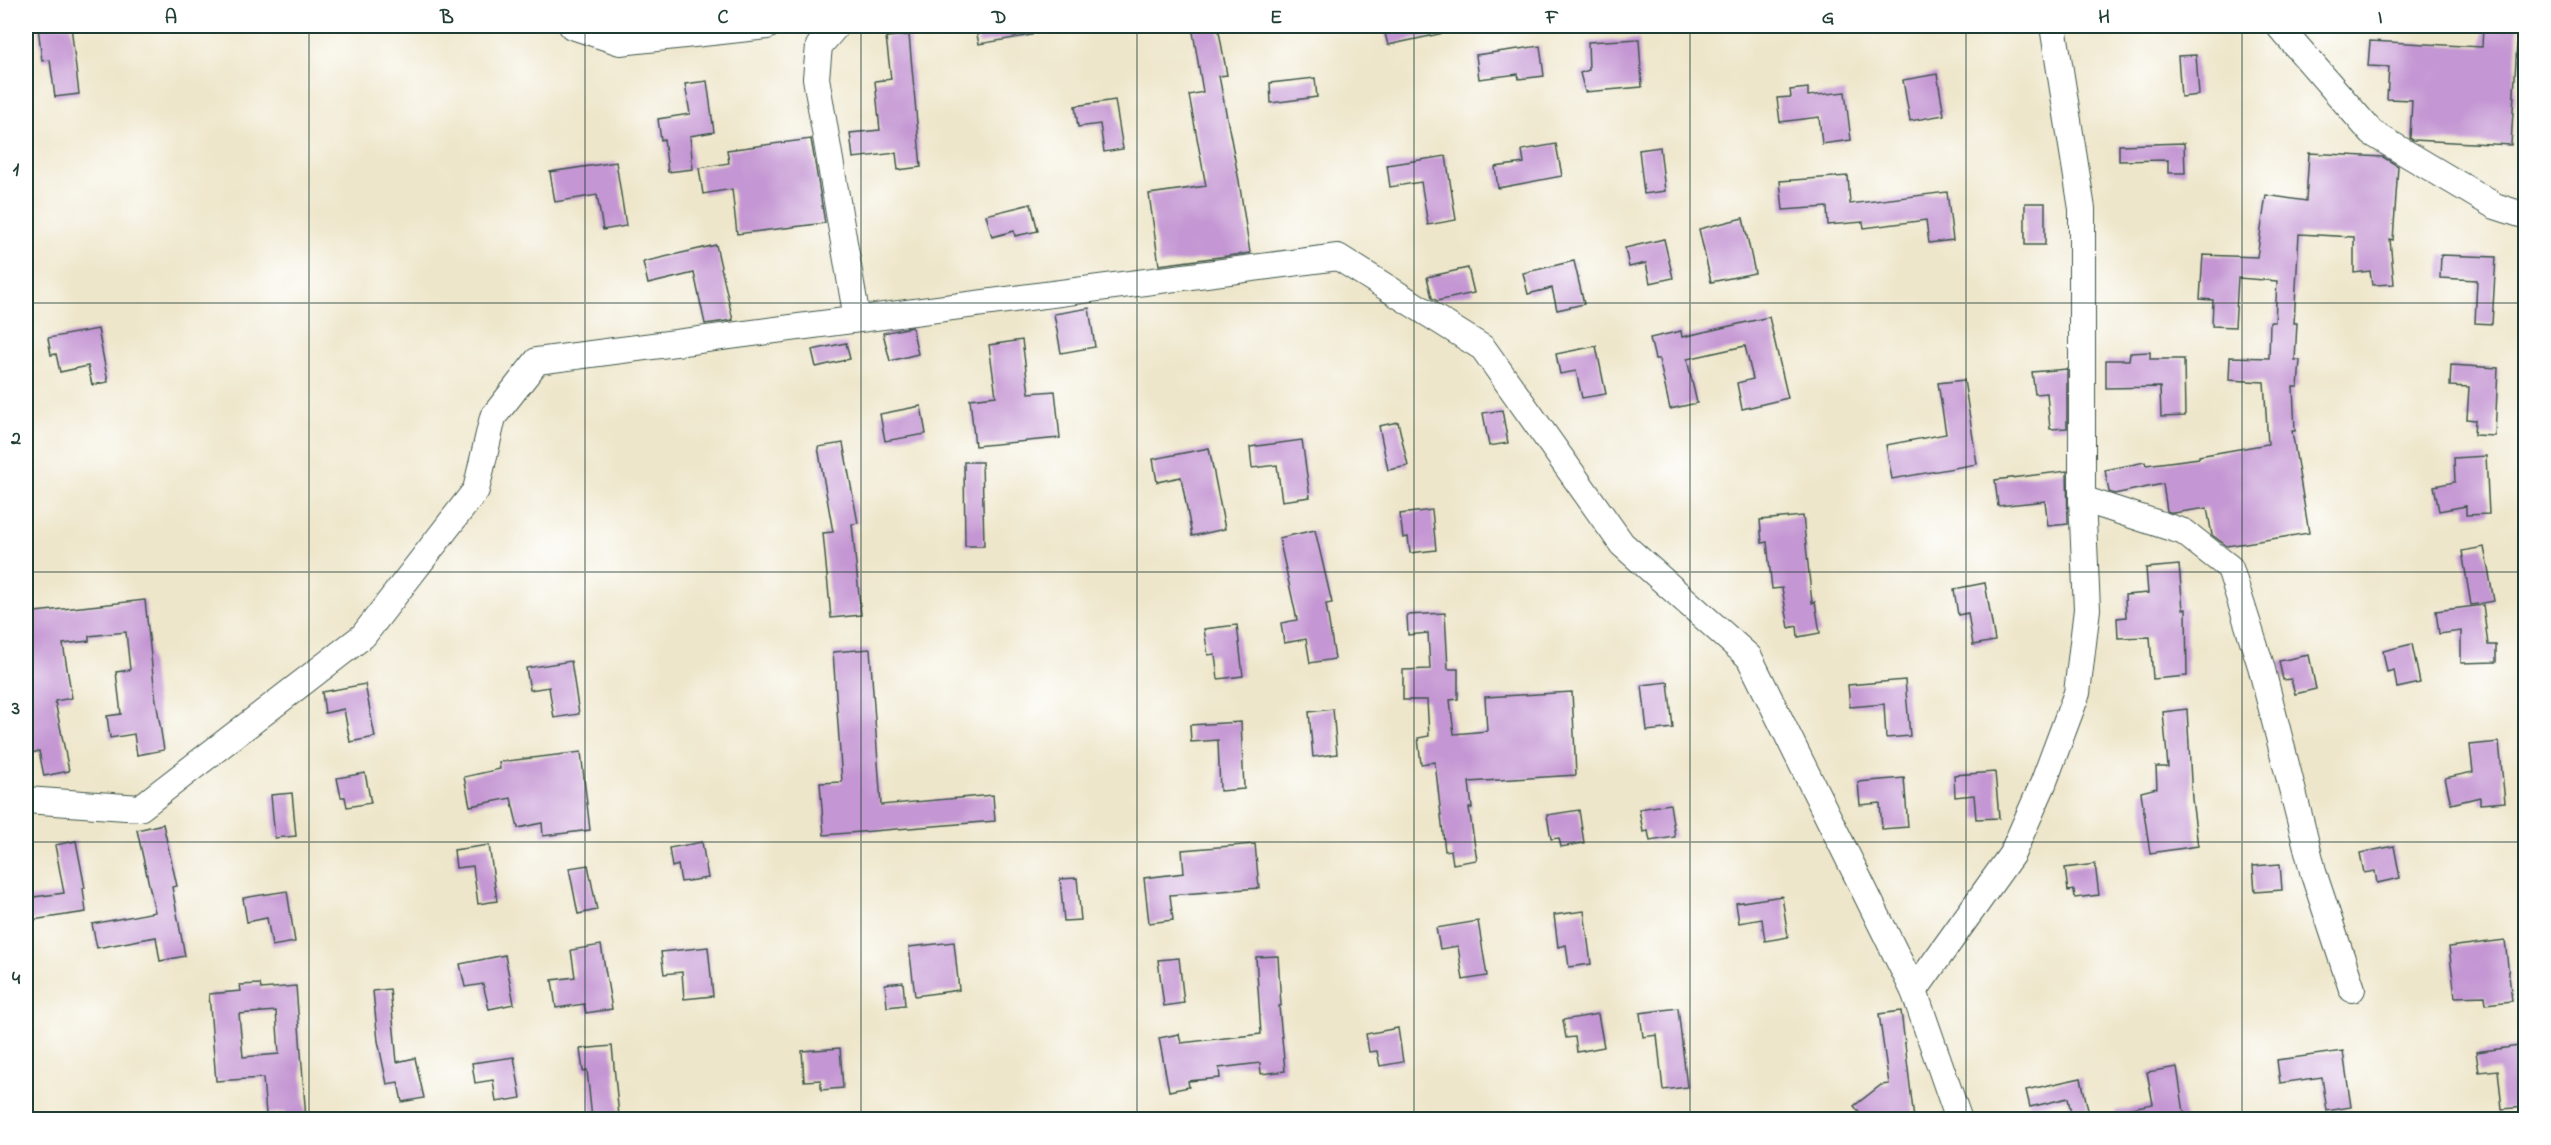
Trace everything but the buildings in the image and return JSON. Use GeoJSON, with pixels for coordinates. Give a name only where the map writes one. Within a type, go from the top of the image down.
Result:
{"type":"FeatureCollection","features":[{"type":"Feature","properties":{"kind":"street"},"geometry":{"type":"LineString","coordinates":[[572,26],[620,42],[767,26]]}},
{"type":"Feature","properties":{"kind":"street"},"geometry":{"type":"LineString","coordinates":[[836,26],[819,46],[816,78],[857,320]]}},
{"type":"Feature","properties":{"kind":"street"},"geometry":{"type":"LineString","coordinates":[[1914,991],[2012,854],[2043,784],[2077,693],[2087,609],[2082,499],[2082,209],[2054,26]]}},
{"type":"Feature","properties":{"kind":"street"},"geometry":{"type":"LineString","coordinates":[[2279,26],[2372,133],[2495,206],[2526,216]]}},
{"type":"Feature","properties":{"kind":"street"},"geometry":{"type":"LineString","coordinates":[[26,800],[140,808],[363,636],[476,490],[493,417],[537,362],[1338,257],[1483,348],[1622,544],[1749,657],[1914,991],[1959,1119]]}},
{"type":"Feature","properties":{"kind":"street"},"geometry":{"type":"LineString","coordinates":[[2082,499],[2184,532],[2230,568],[2261,666],[2314,875],[2352,989]]}}]}
